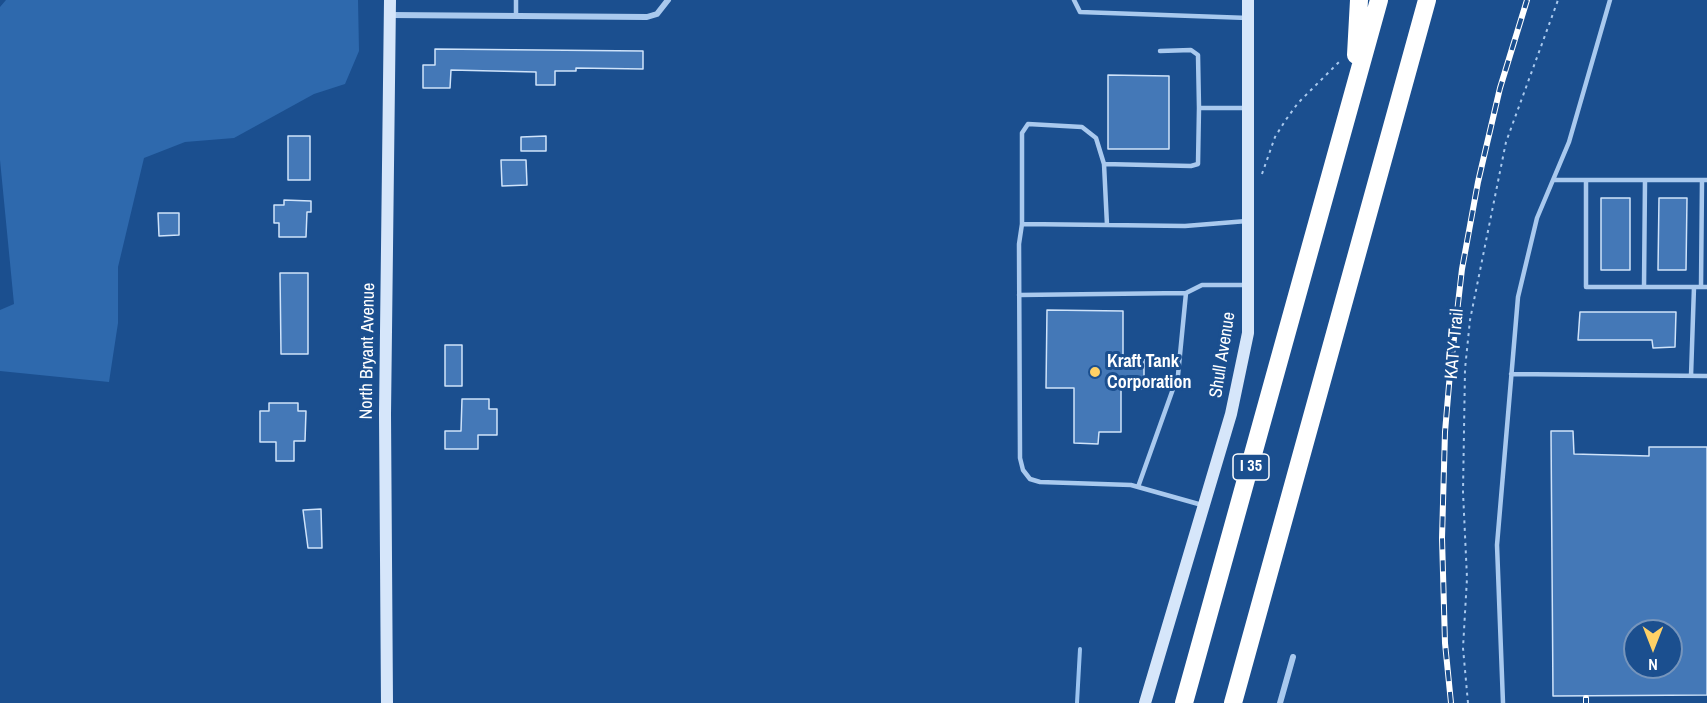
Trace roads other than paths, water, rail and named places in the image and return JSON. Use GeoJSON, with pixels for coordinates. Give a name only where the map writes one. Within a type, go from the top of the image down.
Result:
{"type":"FeatureCollection","features":[{"type":"Feature","properties":{"kind":"highway"},"geometry":{"type":"LineString","coordinates":[[1354,96],[1359,0]]}},
{"type":"Feature","properties":{"kind":"highway","name":"I 35"},"geometry":{"type":"LineString","coordinates":[[1184,703],[1379,0]]}},
{"type":"Feature","properties":{"kind":"highway","name":"I 35"},"geometry":{"type":"LineString","coordinates":[[1233,703],[1419,36],[1427,0]]}},
{"type":"Feature","properties":{"kind":"highway"},"geometry":{"type":"LineString","coordinates":[[1419,36],[1437,0]]}},
{"type":"Feature","properties":{"kind":"street","name":"North Bryant Avenue"},"geometry":{"type":"LineString","coordinates":[[387,703],[385,414],[390,0]]}},
{"type":"Feature","properties":{"kind":"street"},"geometry":{"type":"LineString","coordinates":[[390,15],[647,17],[657,14],[665,7],[668,0]]}},
{"type":"Feature","properties":{"kind":"street","name":"Shull Avenue"},"geometry":{"type":"LineString","coordinates":[[1145,703],[1242,373],[1248,333],[1248,0]]}},
{"type":"Feature","properties":{"kind":"street"},"geometry":{"type":"LineString","coordinates":[[1280,703],[1293,657]]}},
{"type":"Feature","properties":{"kind":"lane"},"geometry":{"type":"LineString","coordinates":[[516,0],[516,16]]}},
{"type":"Feature","properties":{"kind":"lane"},"geometry":{"type":"LineString","coordinates":[[1074,0],[1080,12],[1248,18]]}},
{"type":"Feature","properties":{"kind":"lane"},"geometry":{"type":"LineString","coordinates":[[1503,703],[1497,545],[1518,297],[1537,218],[1555,180],[1602,33],[1610,0]]}},
{"type":"Feature","properties":{"kind":"lane"},"geometry":{"type":"LineString","coordinates":[[1104,164],[1191,166],[1198,164],[1198,55],[1191,50],[1160,51]]}},
{"type":"Feature","properties":{"kind":"lane"},"geometry":{"type":"LineString","coordinates":[[1199,108],[1248,108]]}},
{"type":"Feature","properties":{"kind":"lane"},"geometry":{"type":"LineString","coordinates":[[1107,225],[1104,164],[1096,138],[1082,127],[1028,124],[1022,133],[1022,224],[1019,244],[1020,458],[1023,470],[1030,479],[1040,482],[1138,487],[1204,506]]}},
{"type":"Feature","properties":{"kind":"lane"},"geometry":{"type":"LineString","coordinates":[[1555,180],[1586,180],[1705,180],[1704,287],[1586,287],[1586,180]]}},
{"type":"Feature","properties":{"kind":"lane"},"geometry":{"type":"LineString","coordinates":[[1644,287],[1645,180]]}},
{"type":"Feature","properties":{"kind":"lane"},"geometry":{"type":"LineString","coordinates":[[1022,224],[1185,226],[1249,221]]}},
{"type":"Feature","properties":{"kind":"lane"},"geometry":{"type":"LineString","coordinates":[[1019,295],[1186,293],[1202,285],[1249,285]]}},
{"type":"Feature","properties":{"kind":"lane"},"geometry":{"type":"LineString","coordinates":[[1691,376],[1694,287]]}},
{"type":"Feature","properties":{"kind":"lane"},"geometry":{"type":"LineString","coordinates":[[1138,487],[1178,375],[1186,293]]}},
{"type":"Feature","properties":{"kind":"lane"},"geometry":{"type":"LineString","coordinates":[[1511,374],[1707,376]]}},
{"type":"Feature","properties":{"kind":"waterway"},"geometry":{"type":"LineString","coordinates":[[1077,703],[1080,649]]}},
{"type":"Feature","properties":{"kind":"railway"},"geometry":{"type":"LineString","coordinates":[[1451,703],[1445,643],[1442,538],[1445,432],[1450,373],[1462,269],[1478,182],[1500,88],[1527,0]]}},
{"type":"Feature","properties":{"kind":"railway"},"geometry":{"type":"LineString","coordinates":[[1586,698],[1586,703]]}},
{"type":"Feature","properties":{"kind":"place","name":"Kraft Tank Corporation"},"geometry":{"type":"Point","coordinates":[1095,372]}}]}
